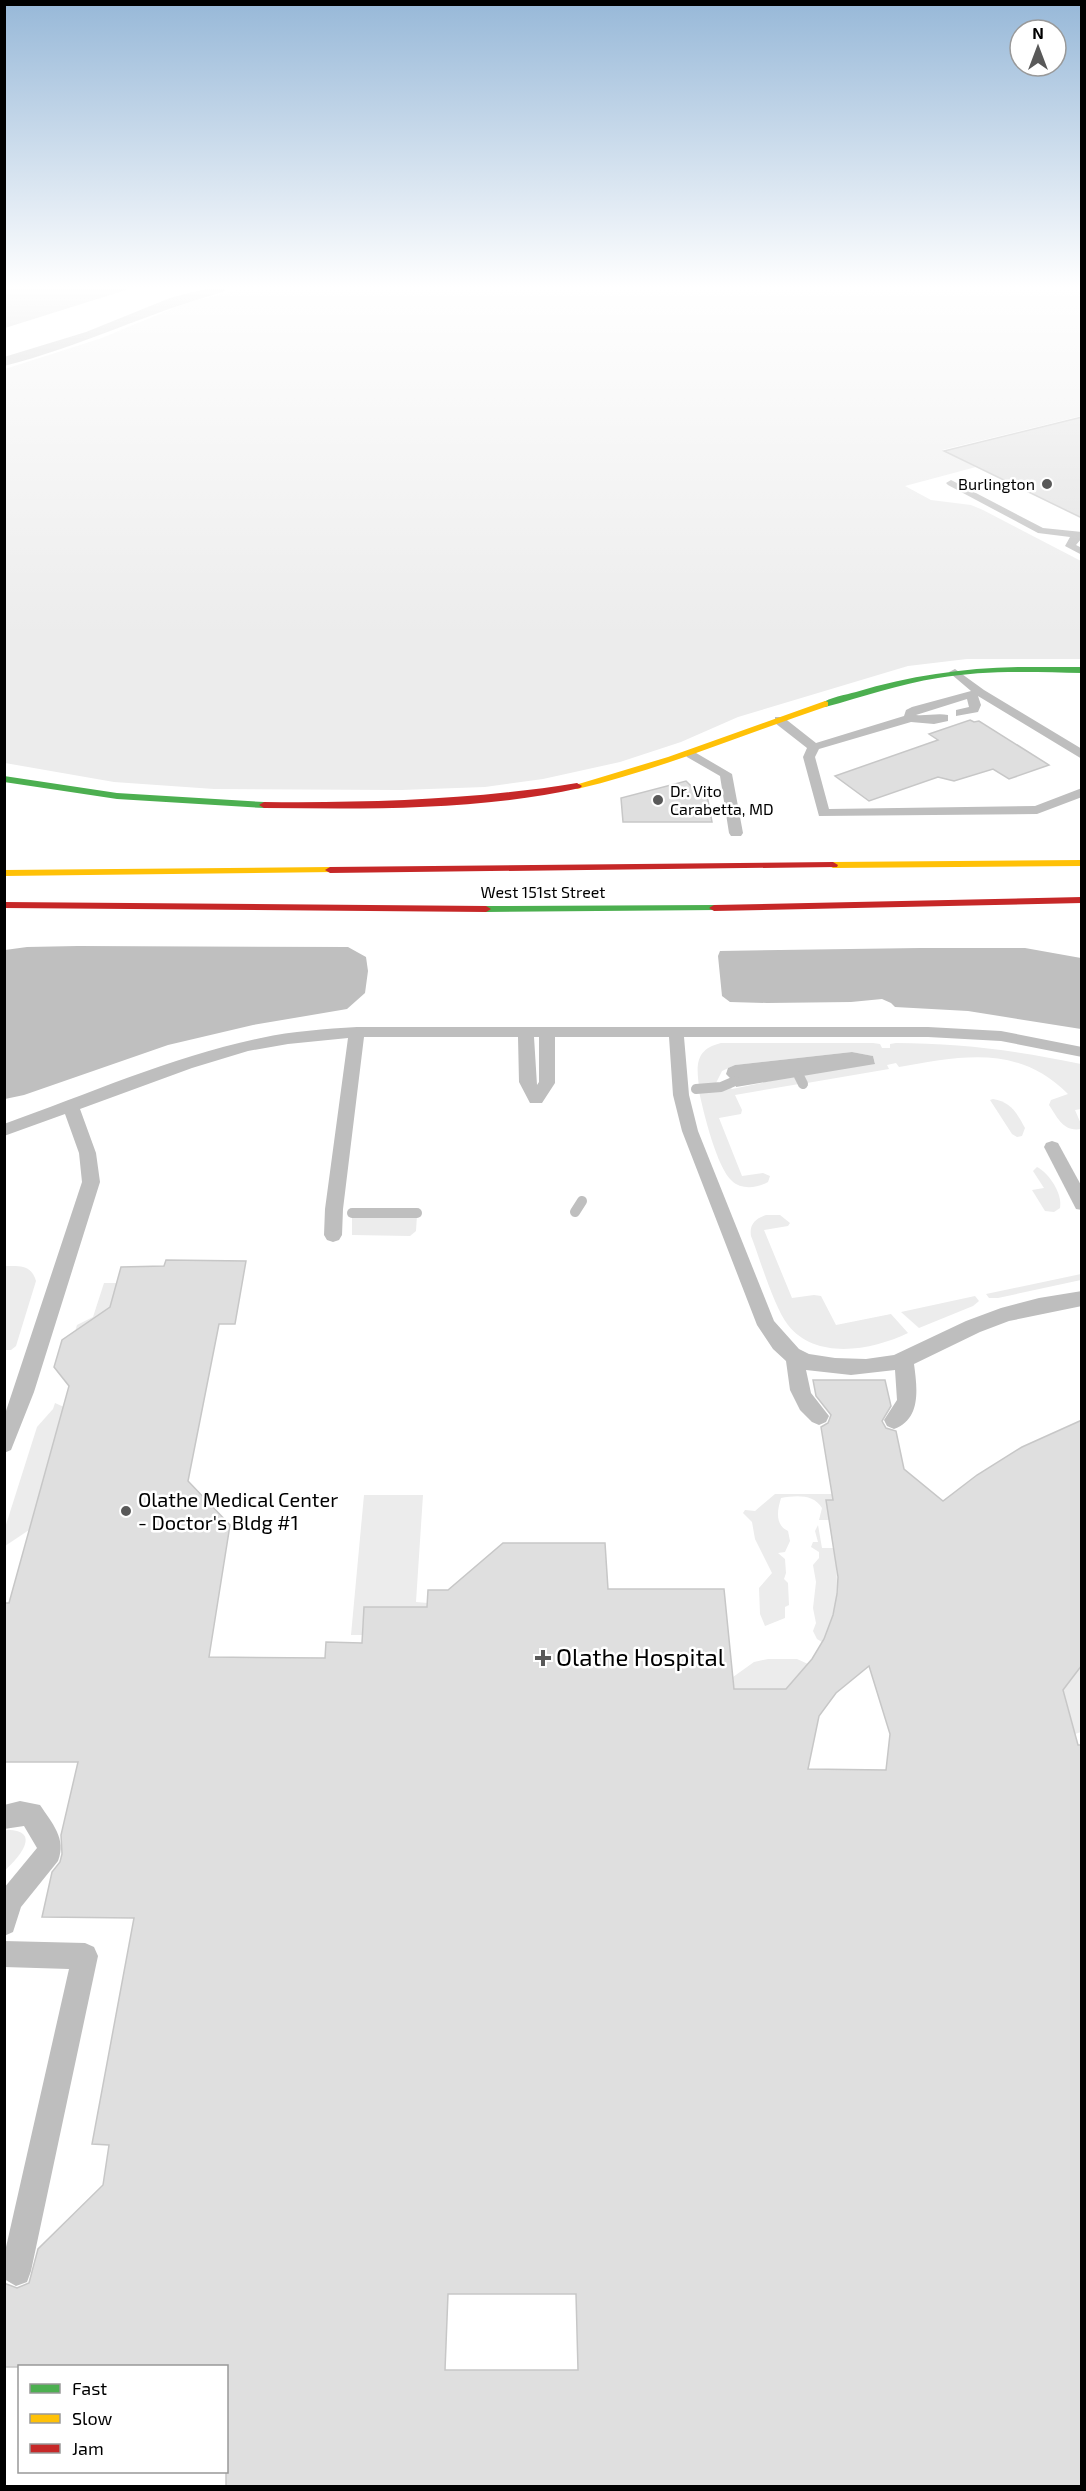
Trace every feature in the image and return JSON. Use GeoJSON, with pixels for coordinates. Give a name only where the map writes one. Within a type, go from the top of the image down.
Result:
{"type":"FeatureCollection","features":[{"type":"Feature","properties":{"kind":"main road"},"geometry":{"type":"LineString","coordinates":[[4,779],[81,793],[180,802],[266,805],[422,804],[518,797],[634,773],[779,720],[887,686],[955,672],[1080,672]]}},
{"type":"Feature","properties":{"kind":"main road","name":"West 151st Street"},"geometry":{"type":"LineString","coordinates":[[4,873],[1082,863]]}},
{"type":"Feature","properties":{"kind":"main road","name":"West 151st Street"},"geometry":{"type":"LineString","coordinates":[[4,905],[484,909],[743,908],[1082,900]]}},
{"type":"Feature","properties":{"kind":"lane"},"geometry":{"type":"LineString","coordinates":[[951,483],[1041,531],[1079,535]]}},
{"type":"Feature","properties":{"kind":"lane"},"geometry":{"type":"LineString","coordinates":[[1079,535],[1070,546],[1082,552]]}},
{"type":"Feature","properties":{"kind":"lane"},"geometry":{"type":"LineString","coordinates":[[955,672],[976,694],[1082,755]]}},
{"type":"Feature","properties":{"kind":"lane"},"geometry":{"type":"LineString","coordinates":[[960,713],[974,708],[976,694]]}},
{"type":"Feature","properties":{"kind":"lane"},"geometry":{"type":"LineString","coordinates":[[909,718],[910,713],[916,710],[976,694]]}},
{"type":"Feature","properties":{"kind":"lane"},"geometry":{"type":"LineString","coordinates":[[945,718],[934,720],[909,718],[814,747],[808,757],[824,813],[1037,810],[1082,792]]}},
{"type":"Feature","properties":{"kind":"lane"},"geometry":{"type":"LineString","coordinates":[[779,720],[814,747]]}},
{"type":"Feature","properties":{"kind":"lane"},"geometry":{"type":"LineString","coordinates":[[691,754],[726,774],[736,833]]}},
{"type":"Feature","properties":{"kind":"lane"},"geometry":{"type":"LineString","coordinates":[[333,1235],[334,1209],[357,1032]]}},
{"type":"Feature","properties":{"kind":"lane"},"geometry":{"type":"LineString","coordinates":[[4,1130],[250,1045],[300,1037],[357,1032],[962,1033],[1001,1036],[1082,1052]]}},
{"type":"Feature","properties":{"kind":"lane"},"geometry":{"type":"LineString","coordinates":[[526,1032],[527,1082],[536,1099],[547,1083],[547,1032]]}},
{"type":"Feature","properties":{"kind":"lane"},"geometry":{"type":"LineString","coordinates":[[676,1032],[680,1092],[690,1131],[766,1325],[779,1342],[796,1358],[820,1365],[873,1365],[904,1360],[956,1332],[999,1316],[1049,1303],[1082,1298]]}},
{"type":"Feature","properties":{"kind":"lane"},"geometry":{"type":"LineString","coordinates":[[4,1444],[24,1392],[91,1182],[92,1163],[71,1108]]}},
{"type":"Feature","properties":{"kind":"lane"},"geometry":{"type":"LineString","coordinates":[[1052,1147],[1082,1204]]}},
{"type":"Feature","properties":{"kind":"lane"},"geometry":{"type":"LineString","coordinates":[[796,1358],[801,1397],[819,1416]]}},
{"type":"Feature","properties":{"kind":"lane"},"geometry":{"type":"LineString","coordinates":[[894,1420],[908,1404],[904,1360]]}},
{"type":"Feature","properties":{"kind":"lane"},"geometry":{"type":"LineString","coordinates":[[4,1817],[20,1813],[31,1814],[49,1841],[49,1852],[10,1901],[4,1923]]}},
{"type":"Feature","properties":{"kind":"lane"},"geometry":{"type":"LineString","coordinates":[[4,1954],[85,1956],[16,2271]]}},
{"type":"Feature","properties":{"kind":"shaded area"},"geometry":{"type":"Polygon","coordinates":[[[5,405],[1081,405],[1081,416],[942,450],[976,467],[905,486],[931,500],[971,505],[983,510],[1081,561],[1081,659],[967,659],[908,666],[738,717],[681,742],[620,762],[543,779],[485,787],[401,790],[214,789],[114,782],[5,763],[5,405]]]}},
{"type":"Feature","properties":{"kind":"shaded area"},"geometry":{"type":"Polygon","coordinates":[[[78,946],[348,947],[366,957],[368,971],[365,993],[347,1009],[253,1025],[168,1045],[24,1095],[5,1099],[5,950],[78,946]]]}},
{"type":"Feature","properties":{"kind":"shaded area"},"geometry":{"type":"Polygon","coordinates":[[[1025,948],[1081,958],[1081,1029],[968,1011],[895,1007],[882,999],[851,1002],[767,1003],[730,1002],[722,996],[718,956],[720,951],[1025,948]]]}},
{"type":"Feature","properties":{"kind":"shaded area"},"geometry":{"type":"Polygon","coordinates":[[[721,1043],[873,1043],[880,1044],[882,1048],[890,1048],[890,1044],[896,1043],[943,1044],[1035,1055],[1081,1064],[1081,1109],[1075,1110],[1081,1129],[1065,1126],[1049,1105],[1051,1100],[1068,1094],[1049,1078],[1029,1067],[1009,1061],[967,1058],[899,1067],[896,1063],[887,1065],[889,1069],[807,1083],[803,1075],[875,1063],[873,1056],[852,1052],[735,1065],[722,1071],[715,1085],[699,1086],[698,1064],[702,1053],[721,1043]]]}},
{"type":"Feature","properties":{"kind":"shaded area"},"geometry":{"type":"Polygon","coordinates":[[[852,1052],[873,1056],[875,1064],[736,1087],[726,1074],[728,1068],[735,1065],[852,1052]]]}},
{"type":"Feature","properties":{"kind":"shaded area"},"geometry":{"type":"Polygon","coordinates":[[[795,1076],[799,1084],[735,1095],[742,1110],[741,1114],[719,1118],[742,1176],[763,1173],[770,1176],[768,1182],[759,1186],[745,1187],[736,1184],[726,1174],[716,1152],[699,1091],[722,1090],[729,1086],[732,1089],[795,1076]]]}},
{"type":"Feature","properties":{"kind":"shaded area"},"geometry":{"type":"Polygon","coordinates":[[[993,1099],[1009,1106],[1016,1113],[1025,1128],[1022,1136],[1017,1137],[1012,1134],[990,1100],[993,1099]]]}},
{"type":"Feature","properties":{"kind":"shaded area"},"geometry":{"type":"Polygon","coordinates":[[[1037,1167],[1050,1179],[1057,1190],[1060,1208],[1054,1212],[1045,1211],[1032,1190],[1044,1188],[1033,1171],[1037,1167]]]}},
{"type":"Feature","properties":{"kind":"shaded area"},"geometry":{"type":"Polygon","coordinates":[[[352,1215],[417,1215],[416,1231],[410,1236],[352,1235],[352,1215]]]}},
{"type":"Feature","properties":{"kind":"shaded area"},"geometry":{"type":"Polygon","coordinates":[[[766,1215],[780,1215],[790,1223],[788,1226],[764,1230],[792,1298],[821,1296],[836,1325],[891,1314],[908,1333],[878,1344],[845,1349],[814,1344],[800,1336],[788,1325],[778,1307],[751,1236],[754,1222],[766,1215]]]}},
{"type":"Feature","properties":{"kind":"shaded area"},"geometry":{"type":"Polygon","coordinates":[[[5,1266],[20,1266],[28,1269],[36,1281],[16,1346],[11,1350],[5,1350],[5,1266]]]}},
{"type":"Feature","properties":{"kind":"shaded area"},"geometry":{"type":"Polygon","coordinates":[[[1081,1274],[1081,1280],[998,1298],[989,1298],[986,1294],[1081,1274]]]}},
{"type":"Feature","properties":{"kind":"shaded area"},"geometry":{"type":"Polygon","coordinates":[[[104,1283],[117,1283],[110,1308],[68,1355],[77,1325],[93,1317],[104,1283]]]}},
{"type":"Feature","properties":{"kind":"shaded area"},"geometry":{"type":"Polygon","coordinates":[[[975,1296],[979,1301],[973,1306],[919,1328],[901,1312],[975,1296]]]}},
{"type":"Feature","properties":{"kind":"shaded area"},"geometry":{"type":"Polygon","coordinates":[[[55,1403],[64,1407],[29,1530],[5,1546],[4,1531],[37,1427],[53,1409],[55,1403]]]}},
{"type":"Feature","properties":{"kind":"shaded area"},"geometry":{"type":"Polygon","coordinates":[[[775,1494],[846,1494],[834,1505],[833,1500],[826,1500],[829,1520],[819,1520],[822,1508],[814,1500],[798,1496],[781,1498],[778,1517],[781,1525],[788,1531],[790,1541],[785,1552],[778,1553],[785,1559],[784,1579],[788,1583],[789,1605],[785,1607],[785,1618],[765,1626],[760,1614],[759,1588],[772,1573],[755,1539],[752,1522],[743,1513],[745,1510],[755,1511],[775,1494]]]}},
{"type":"Feature","properties":{"kind":"shaded area"},"geometry":{"type":"Polygon","coordinates":[[[364,1495],[423,1495],[416,1602],[428,1603],[427,1607],[364,1607],[362,1635],[351,1635],[364,1495]]]}},
{"type":"Feature","properties":{"kind":"shaded area"},"geometry":{"type":"Polygon","coordinates":[[[818,1525],[822,1548],[834,1548],[837,1573],[835,1608],[822,1642],[817,1639],[813,1631],[816,1623],[813,1608],[816,1582],[813,1565],[819,1558],[819,1552],[811,1547],[813,1542],[818,1542],[815,1531],[818,1525]]]}},
{"type":"Feature","properties":{"kind":"shaded area"},"geometry":{"type":"Polygon","coordinates":[[[768,1659],[797,1659],[808,1664],[786,1689],[767,1689],[735,1694],[733,1677],[754,1662],[768,1659]]]}},
{"type":"Feature","properties":{"kind":"shaded area"},"geometry":{"type":"Polygon","coordinates":[[[1081,1666],[1081,1732],[1075,1734],[1063,1689],[1081,1666]]]}},
{"type":"Feature","properties":{"kind":"shaded area"},"geometry":{"type":"Polygon","coordinates":[[[5,1831],[18,1831],[24,1835],[26,1840],[21,1853],[5,1870],[5,1831]]]}},
{"type":"Feature","properties":{"kind":"building","name":"Burlington"},"geometry":{"type":"Polygon","coordinates":[[[1082,417],[1082,518],[944,451],[1082,417]]]}},
{"type":"Feature","properties":{"kind":"building"},"geometry":{"type":"Polygon","coordinates":[[[970,720],[979,721],[1049,765],[1009,779],[993,769],[954,781],[938,777],[869,801],[835,776],[938,740],[929,734],[970,720]]]}},
{"type":"Feature","properties":{"kind":"building","name":"Dr. Vito Carabetta, MD"},"geometry":{"type":"Polygon","coordinates":[[[686,781],[700,795],[707,795],[712,822],[623,822],[621,798],[686,781]]]}},
{"type":"Feature","properties":{"kind":"building"},"geometry":{"type":"Polygon","coordinates":[[[166,1260],[246,1261],[235,1324],[219,1324],[188,1481],[230,1525],[209,1657],[325,1658],[326,1642],[362,1643],[364,1607],[427,1607],[428,1590],[448,1590],[503,1543],[605,1543],[608,1589],[724,1589],[734,1689],[786,1689],[812,1659],[824,1639],[833,1615],[837,1594],[838,1577],[826,1500],[833,1500],[821,1427],[828,1423],[831,1415],[816,1396],[813,1380],[885,1380],[891,1406],[882,1421],[886,1428],[896,1431],[904,1469],[943,1501],[977,1475],[1022,1447],[1082,1420],[1082,1665],[1063,1690],[1078,1745],[1082,1745],[1082,2487],[226,2487],[228,2365],[18,2365],[18,2367],[4,2367],[4,2283],[17,2288],[29,2283],[38,2249],[103,2185],[109,2145],[92,2144],[134,1918],[42,1917],[52,1872],[60,1862],[62,1854],[61,1835],[78,1762],[4,1762],[4,1603],[9,1603],[69,1386],[54,1367],[62,1340],[110,1307],[121,1267],[164,1266],[166,1260]],[[869,1666],[836,1693],[819,1716],[808,1769],[886,1770],[890,1734],[869,1666]],[[448,2294],[445,2370],[578,2370],[576,2294],[448,2294]]]}},
{"type":"Feature","properties":{"kind":"waterway"},"geometry":{"type":"LineString","coordinates":[[799,1076],[803,1084]]}},
{"type":"Feature","properties":{"kind":"waterway"},"geometry":{"type":"LineString","coordinates":[[696,1089],[721,1087],[735,1081]]}},
{"type":"Feature","properties":{"kind":"waterway"},"geometry":{"type":"LineString","coordinates":[[575,1212],[582,1201]]}},
{"type":"Feature","properties":{"kind":"waterway"},"geometry":{"type":"LineString","coordinates":[[352,1213],[417,1213]]}},
{"type":"Feature","properties":{"kind":"traffic: fast"},"geometry":{"type":"LineString","coordinates":[[825,704],[938,675],[970,671],[1082,670]]}},
{"type":"Feature","properties":{"kind":"traffic: fast"},"geometry":{"type":"LineString","coordinates":[[4,779],[117,796],[264,805]]}},
{"type":"Feature","properties":{"kind":"traffic: fast"},"geometry":{"type":"LineString","coordinates":[[486,909],[714,908]]}},
{"type":"Feature","properties":{"kind":"traffic: slow"},"geometry":{"type":"LineString","coordinates":[[577,786],[640,770],[825,704]]}},
{"type":"Feature","properties":{"kind":"traffic: slow"},"geometry":{"type":"LineString","coordinates":[[833,865],[1082,863]]}},
{"type":"Feature","properties":{"kind":"traffic: slow"},"geometry":{"type":"LineString","coordinates":[[4,873],[330,870]]}},
{"type":"Feature","properties":{"kind":"traffic: jam"},"geometry":{"type":"LineString","coordinates":[[264,805],[460,801],[577,786]]}},
{"type":"Feature","properties":{"kind":"traffic: jam"},"geometry":{"type":"LineString","coordinates":[[330,870],[833,865]]}},
{"type":"Feature","properties":{"kind":"traffic: jam"},"geometry":{"type":"LineString","coordinates":[[714,908],[1082,900]]}},
{"type":"Feature","properties":{"kind":"traffic: jam"},"geometry":{"type":"LineString","coordinates":[[4,905],[486,909]]}},
{"type":"Feature","properties":{"kind":"place","name":"Burlington"},"geometry":{"type":"Point","coordinates":[1047,484]}},
{"type":"Feature","properties":{"kind":"place","name":"Dr. Vito Carabetta, MD"},"geometry":{"type":"Point","coordinates":[658,800]}},
{"type":"Feature","properties":{"kind":"place","name":"Olathe Medical Center - Doctor's Bldg #1"},"geometry":{"type":"Point","coordinates":[126,1511]}},
{"type":"Feature","properties":{"kind":"place","name":"Olathe Hospital"},"geometry":{"type":"Point","coordinates":[543,1658]}}]}
